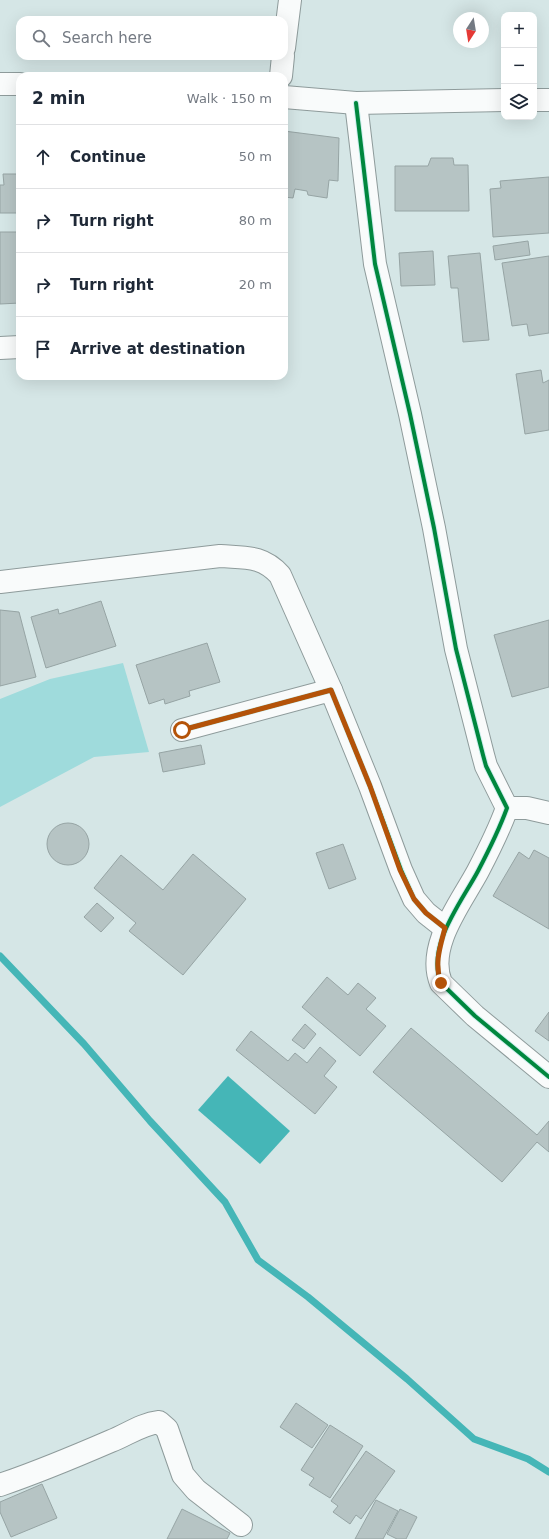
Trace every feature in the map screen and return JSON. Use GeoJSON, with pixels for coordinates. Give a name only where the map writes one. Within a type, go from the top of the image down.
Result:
{"type":"FeatureCollection","features":[{"type":"Feature","properties":{"kind":"street"},"geometry":{"type":"LineString","coordinates":[[288,16],[290,0]]}},
{"type":"Feature","properties":{"kind":"street"},"geometry":{"type":"LineString","coordinates":[[281,72],[283,60]]}},
{"type":"Feature","properties":{"kind":"street"},"geometry":{"type":"LineString","coordinates":[[0,84],[16,84]]}},
{"type":"Feature","properties":{"kind":"street"},"geometry":{"type":"LineString","coordinates":[[288,97],[356,103],[501,100]]}},
{"type":"Feature","properties":{"kind":"street"},"geometry":{"type":"LineString","coordinates":[[537,100],[549,100]]}},
{"type":"Feature","properties":{"kind":"street"},"geometry":{"type":"LineString","coordinates":[[356,103],[375,264],[410,414],[434,528],[456,650],[482,755],[507,808],[498,833],[445,928],[437,969],[441,983],[475,1016],[549,1077]]}},
{"type":"Feature","properties":{"kind":"street"},"geometry":{"type":"LineString","coordinates":[[0,348],[16,347]]}},
{"type":"Feature","properties":{"kind":"street"},"geometry":{"type":"LineString","coordinates":[[0,582],[220,556],[254,558],[272,567],[280,575],[331,690],[370,786],[400,870],[414,899],[426,913],[445,928]]}},
{"type":"Feature","properties":{"kind":"street"},"geometry":{"type":"LineString","coordinates":[[182,730],[331,690]]}},
{"type":"Feature","properties":{"kind":"street"},"geometry":{"type":"LineString","coordinates":[[507,808],[527,808],[549,813]]}},
{"type":"Feature","properties":{"kind":"street"},"geometry":{"type":"LineString","coordinates":[[0,1485],[85,1452],[148,1424],[159,1422],[167,1429],[183,1475],[196,1490],[241,1525]]}},
{"type":"Feature","properties":{"kind":"shaded area"},"geometry":{"type":"Polygon","coordinates":[[[123,663],[149,752],[94,757],[0,807],[0,699],[50,679],[123,663]]]}},
{"type":"Feature","properties":{"kind":"shaded area"},"geometry":{"type":"Polygon","coordinates":[[[228,1076],[290,1131],[260,1164],[198,1110],[228,1076]]]}},
{"type":"Feature","properties":{"kind":"building"},"geometry":{"type":"Polygon","coordinates":[[[288,132],[339,138],[338,181],[329,180],[327,198],[308,195],[307,191],[295,189],[293,198],[288,197],[288,132]]]}},
{"type":"Feature","properties":{"kind":"building"},"geometry":{"type":"Polygon","coordinates":[[[431,158],[453,158],[454,165],[468,165],[469,211],[395,211],[395,166],[428,166],[431,158]]]}},
{"type":"Feature","properties":{"kind":"building"},"geometry":{"type":"Polygon","coordinates":[[[3,174],[16,174],[16,213],[0,213],[0,185],[4,185],[3,174]]]}},
{"type":"Feature","properties":{"kind":"building"},"geometry":{"type":"Polygon","coordinates":[[[549,177],[549,233],[493,237],[490,189],[501,188],[500,181],[549,177]]]}},
{"type":"Feature","properties":{"kind":"building"},"geometry":{"type":"Polygon","coordinates":[[[0,232],[16,232],[16,303],[0,304],[0,232]]]}},
{"type":"Feature","properties":{"kind":"building"},"geometry":{"type":"Polygon","coordinates":[[[528,241],[530,255],[495,260],[493,246],[528,241]]]}},
{"type":"Feature","properties":{"kind":"building"},"geometry":{"type":"Polygon","coordinates":[[[433,251],[435,285],[401,286],[399,253],[433,251]]]}},
{"type":"Feature","properties":{"kind":"building"},"geometry":{"type":"Polygon","coordinates":[[[480,253],[489,340],[463,342],[458,288],[451,288],[448,256],[480,253]]]}},
{"type":"Feature","properties":{"kind":"building"},"geometry":{"type":"Polygon","coordinates":[[[549,256],[549,333],[529,336],[527,324],[512,326],[502,263],[549,256]]]}},
{"type":"Feature","properties":{"kind":"building"},"geometry":{"type":"Polygon","coordinates":[[[541,370],[543,383],[549,380],[549,430],[525,434],[516,374],[541,370]]]}},
{"type":"Feature","properties":{"kind":"building"},"geometry":{"type":"Polygon","coordinates":[[[101,601],[116,646],[46,668],[31,617],[58,609],[59,614],[101,601]]]}},
{"type":"Feature","properties":{"kind":"building"},"geometry":{"type":"Polygon","coordinates":[[[0,610],[19,612],[36,677],[0,686],[0,610]]]}},
{"type":"Feature","properties":{"kind":"building"},"geometry":{"type":"Polygon","coordinates":[[[549,620],[549,687],[512,697],[494,635],[549,620]]]}},
{"type":"Feature","properties":{"kind":"building"},"geometry":{"type":"Polygon","coordinates":[[[207,643],[220,682],[189,691],[190,696],[165,704],[164,699],[149,704],[136,665],[207,643]]]}},
{"type":"Feature","properties":{"kind":"building"},"geometry":{"type":"Polygon","coordinates":[[[201,745],[205,764],[163,772],[159,753],[201,745]]]}},
{"type":"Feature","properties":{"kind":"building"},"geometry":{"type":"Polygon","coordinates":[[[64,823],[72,823],[80,826],[86,832],[89,844],[86,856],[80,862],[72,865],[64,865],[56,862],[50,856],[47,848],[47,840],[50,832],[56,826],[64,823]]]}},
{"type":"Feature","properties":{"kind":"building"},"geometry":{"type":"Polygon","coordinates":[[[343,844],[356,879],[329,889],[316,853],[343,844]]]}},
{"type":"Feature","properties":{"kind":"building"},"geometry":{"type":"Polygon","coordinates":[[[534,850],[549,858],[549,929],[493,896],[519,852],[529,859],[534,850]]]}},
{"type":"Feature","properties":{"kind":"building"},"geometry":{"type":"Polygon","coordinates":[[[193,854],[246,899],[183,975],[129,931],[136,923],[94,888],[121,855],[163,890],[193,854]]]}},
{"type":"Feature","properties":{"kind":"building"},"geometry":{"type":"Polygon","coordinates":[[[97,903],[114,918],[101,932],[84,917],[97,903]]]}},
{"type":"Feature","properties":{"kind":"building"},"geometry":{"type":"Polygon","coordinates":[[[327,977],[348,995],[358,983],[376,998],[366,1009],[386,1026],[360,1056],[302,1007],[327,977]]]}},
{"type":"Feature","properties":{"kind":"building"},"geometry":{"type":"Polygon","coordinates":[[[549,1012],[549,1041],[535,1031],[549,1012]]]}},
{"type":"Feature","properties":{"kind":"building"},"geometry":{"type":"Polygon","coordinates":[[[305,1024],[316,1034],[304,1049],[292,1040],[305,1024]]]}},
{"type":"Feature","properties":{"kind":"building"},"geometry":{"type":"Polygon","coordinates":[[[411,1028],[537,1135],[549,1121],[549,1152],[537,1142],[502,1182],[373,1072],[411,1028]]]}},
{"type":"Feature","properties":{"kind":"building"},"geometry":{"type":"Polygon","coordinates":[[[251,1031],[288,1061],[295,1053],[307,1063],[320,1047],[336,1061],[324,1076],[337,1087],[315,1114],[236,1050],[251,1031]]]}},
{"type":"Feature","properties":{"kind":"building"},"geometry":{"type":"Polygon","coordinates":[[[296,1403],[328,1425],[312,1448],[280,1427],[296,1403]]]}},
{"type":"Feature","properties":{"kind":"building"},"geometry":{"type":"Polygon","coordinates":[[[330,1425],[363,1446],[330,1498],[309,1485],[314,1478],[301,1470],[330,1425]]]}},
{"type":"Feature","properties":{"kind":"building"},"geometry":{"type":"Polygon","coordinates":[[[366,1451],[395,1471],[361,1519],[356,1515],[350,1524],[333,1512],[338,1506],[331,1501],[366,1451]]]}},
{"type":"Feature","properties":{"kind":"building"},"geometry":{"type":"Polygon","coordinates":[[[42,1484],[57,1518],[11,1537],[0,1512],[0,1502],[42,1484]]]}},
{"type":"Feature","properties":{"kind":"building"},"geometry":{"type":"Polygon","coordinates":[[[376,1500],[398,1511],[383,1539],[355,1539],[376,1500]]]}},
{"type":"Feature","properties":{"kind":"building"},"geometry":{"type":"Polygon","coordinates":[[[182,1509],[230,1533],[227,1539],[167,1539],[182,1509]]]}},
{"type":"Feature","properties":{"kind":"building"},"geometry":{"type":"Polygon","coordinates":[[[400,1509],[417,1517],[406,1539],[397,1539],[387,1534],[400,1509]]]}},
{"type":"Feature","properties":{"kind":"waterway"},"geometry":{"type":"LineString","coordinates":[[0,956],[84,1044],[150,1121],[225,1202],[258,1260],[308,1297],[407,1379],[474,1439],[528,1459],[549,1472]]}},
{"type":"Feature","properties":{"kind":"cycle path"},"geometry":{"type":"LineString","coordinates":[[356,103],[375,264],[410,414],[434,528],[456,649],[486,766],[507,808],[478,871],[448,925],[438,954],[438,969],[441,983],[475,1016],[549,1077]]}},
{"type":"Feature","properties":{"kind":"cycle path"},"geometry":{"type":"LineString","coordinates":[[182,730],[331,690],[370,786],[401,870],[414,899],[426,913],[445,928]]}},
{"type":"Feature","properties":{"kind":"route"},"geometry":{"type":"LineString","coordinates":[[182,730],[331,690],[370,786],[400,870],[414,899],[426,913],[445,928],[437,963],[441,983]]}}]}
